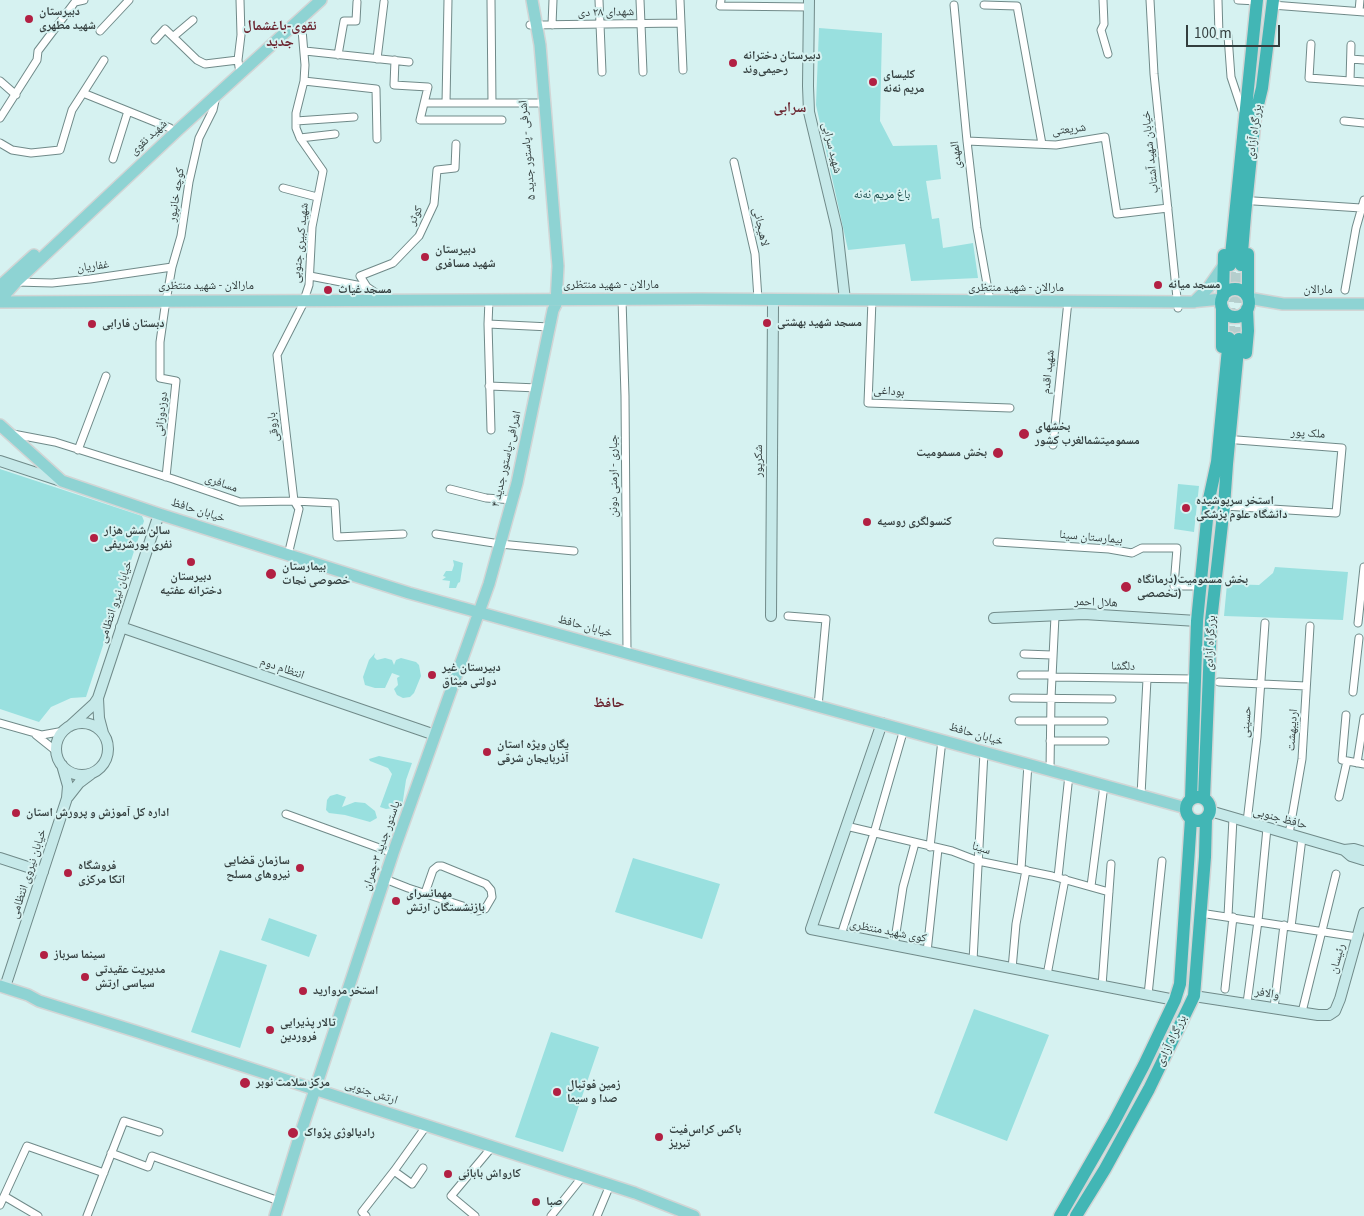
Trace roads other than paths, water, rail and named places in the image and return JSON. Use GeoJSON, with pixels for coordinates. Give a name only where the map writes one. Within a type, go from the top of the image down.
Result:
{"type":"FeatureCollection","features":[{"type":"Feature","properties":{"kind":"highway","name":"بزرگراه آزادی"},"geometry":{"type":"LineString","coordinates":[[1232,265],[1247,87],[1257,0]]}},
{"type":"Feature","properties":{"kind":"highway","name":"بزرگراه آزادی"},"geometry":{"type":"LineString","coordinates":[[1060,1216],[1144,1065],[1175,1000],[1180,984],[1197,621],[1223,324],[1224,278],[1232,265],[1255,118],[1262,88],[1272,2]]}},
{"type":"Feature","properties":{"kind":"highway"},"geometry":{"type":"LineString","coordinates":[[1232,265],[1230,194],[1247,87]]}},
{"type":"Feature","properties":{"kind":"highway"},"geometry":{"type":"LineString","coordinates":[[1224,506],[1234,470],[1246,362],[1248,256],[1263,117],[1262,88]]}},
{"type":"Feature","properties":{"kind":"highway"},"geometry":{"type":"LineString","coordinates":[[1224,278],[1233,285],[1242,284],[1248,279]]}},
{"type":"Feature","properties":{"kind":"highway"},"geometry":{"type":"LineString","coordinates":[[1235,289],[1243,291],[1248,303],[1242,315],[1234,316],[1227,313],[1222,301],[1228,291],[1235,289]]}},
{"type":"Feature","properties":{"kind":"highway"},"geometry":{"type":"LineString","coordinates":[[1223,324],[1236,318],[1248,323]]}},
{"type":"Feature","properties":{"kind":"highway","name":"بزرگراه آزادی"},"geometry":{"type":"LineString","coordinates":[[1204,798],[1211,621],[1224,506],[1234,339],[1217,462],[1209,499]]}},
{"type":"Feature","properties":{"kind":"highway"},"geometry":{"type":"LineString","coordinates":[[1197,796],[1204,798],[1209,804],[1208,814],[1199,821],[1189,809],[1197,796]]}},
{"type":"Feature","properties":{"kind":"highway","name":"بزرگراه آزادی"},"geometry":{"type":"LineString","coordinates":[[1076,1216],[1105,1169],[1149,1089],[1194,996],[1208,814]]}},
{"type":"Feature","properties":{"kind":"main road","name":"شهید نقوی"},"geometry":{"type":"LineString","coordinates":[[1,283],[68,225],[238,64],[312,0]]}},
{"type":"Feature","properties":{"kind":"main road","name":"شهید نقوی"},"geometry":{"type":"LineString","coordinates":[[0,301],[16,282],[321,0]]}},
{"type":"Feature","properties":{"kind":"main road","name":"اشرفی - پاستور جدید ۵"},"geometry":{"type":"LineString","coordinates":[[525,0],[534,25]]}},
{"type":"Feature","properties":{"kind":"main road","name":"اشرفی - پاستور جدید ۵"},"geometry":{"type":"LineString","coordinates":[[532,0],[558,266],[554,303]]}},
{"type":"Feature","properties":{"kind":"main road"},"geometry":{"type":"LineString","coordinates":[[1194,302],[1232,265]]}},
{"type":"Feature","properties":{"kind":"main road","name":"مارالان - شهید منتظری"},"geometry":{"type":"LineString","coordinates":[[0,301],[166,304],[304,300],[489,300],[554,303],[622,299],[758,299],[1178,305],[1194,302],[1222,301]]}},
{"type":"Feature","properties":{"kind":"main road","name":"اشرافی-پاستور جدید ۴"},"geometry":{"type":"LineString","coordinates":[[480,613],[513,500],[538,388],[554,303]]}},
{"type":"Feature","properties":{"kind":"main road","name":"مارالان"},"geometry":{"type":"LineString","coordinates":[[1248,303],[1364,304]]}},
{"type":"Feature","properties":{"kind":"main road","name":"خیابان حافظ"},"geometry":{"type":"LineString","coordinates":[[4,429],[62,481],[159,514],[370,581],[480,613],[627,652],[1189,809]]}},
{"type":"Feature","properties":{"kind":"main road","name":"پاستور جدید ۳-چمران"},"geometry":{"type":"LineString","coordinates":[[275,1216],[393,853],[480,613]]}},
{"type":"Feature","properties":{"kind":"main road","name":"ارتش جنوبی"},"geometry":{"type":"LineString","coordinates":[[2,989],[28,995],[38,1001],[583,1176],[610,1185],[669,1211],[694,1216]]}},
{"type":"Feature","properties":{"kind":"street"},"geometry":{"type":"LineString","coordinates":[[0,118],[37,60],[38,50],[73,1],[84,0]]}},
{"type":"Feature","properties":{"kind":"street"},"geometry":{"type":"LineString","coordinates":[[100,31],[129,0]]}},
{"type":"Feature","properties":{"kind":"street"},"geometry":{"type":"LineString","coordinates":[[155,40],[165,29],[197,60],[205,64],[238,64],[241,35],[240,0]]}},
{"type":"Feature","properties":{"kind":"street"},"geometry":{"type":"LineString","coordinates":[[446,103],[448,0]]}},
{"type":"Feature","properties":{"kind":"street"},"geometry":{"type":"LineString","coordinates":[[491,0],[492,103]]}},
{"type":"Feature","properties":{"kind":"street"},"geometry":{"type":"LineString","coordinates":[[552,25],[553,0]]}},
{"type":"Feature","properties":{"kind":"street"},"geometry":{"type":"LineString","coordinates":[[599,0],[602,72]]}},
{"type":"Feature","properties":{"kind":"street"},"geometry":{"type":"LineString","coordinates":[[640,0],[643,72]]}},
{"type":"Feature","properties":{"kind":"street"},"geometry":{"type":"LineString","coordinates":[[680,0],[683,70]]}},
{"type":"Feature","properties":{"kind":"street"},"geometry":{"type":"LineString","coordinates":[[721,0],[720,6],[809,3]]}},
{"type":"Feature","properties":{"kind":"street"},"geometry":{"type":"LineString","coordinates":[[1103,0],[1104,24],[1101,30],[1108,54]]}},
{"type":"Feature","properties":{"kind":"street","name":"خیابان شهید آشتاب"},"geometry":{"type":"LineString","coordinates":[[1150,0],[1154,74],[1178,305]]}},
{"type":"Feature","properties":{"kind":"street"},"geometry":{"type":"LineString","coordinates":[[1218,0],[1219,35],[1228,36],[1231,77],[1242,110]]}},
{"type":"Feature","properties":{"kind":"street"},"geometry":{"type":"LineString","coordinates":[[1238,0],[1257,0]]}},
{"type":"Feature","properties":{"kind":"street"},"geometry":{"type":"LineString","coordinates":[[1320,9],[1321,0]]}},
{"type":"Feature","properties":{"kind":"street"},"geometry":{"type":"LineString","coordinates":[[1272,2],[1297,3],[1320,9],[1362,12],[1360,0]]}},
{"type":"Feature","properties":{"kind":"street"},"geometry":{"type":"LineString","coordinates":[[338,55],[344,21],[356,21],[357,2]]}},
{"type":"Feature","properties":{"kind":"street"},"geometry":{"type":"LineString","coordinates":[[377,58],[384,2]]}},
{"type":"Feature","properties":{"kind":"street","name":"شهید سرابی"},"geometry":{"type":"LineString","coordinates":[[809,3],[809,112],[837,229],[845,300]]}},
{"type":"Feature","properties":{"kind":"street","name":"المهدی"},"geometry":{"type":"LineString","coordinates":[[954,5],[966,141],[977,228],[990,301]]}},
{"type":"Feature","properties":{"kind":"street"},"geometry":{"type":"LineString","coordinates":[[984,5],[1017,6],[1042,144]]}},
{"type":"Feature","properties":{"kind":"street","name":"شهید کبیری جنوبی"},"geometry":{"type":"LineString","coordinates":[[301,18],[305,51],[304,81],[296,113],[296,128],[300,138],[324,170],[312,227],[310,276],[304,300]]}},
{"type":"Feature","properties":{"kind":"street"},"geometry":{"type":"LineString","coordinates":[[174,36],[193,20]]}},
{"type":"Feature","properties":{"kind":"street","name":"شهدای ۲۸ دی"},"geometry":{"type":"LineString","coordinates":[[534,25],[681,23]]}},
{"type":"Feature","properties":{"kind":"street"},"geometry":{"type":"LineString","coordinates":[[1312,44],[1308,76],[1312,79],[1364,82]]}},
{"type":"Feature","properties":{"kind":"street"},"geometry":{"type":"LineString","coordinates":[[1350,81],[1351,45]]}},
{"type":"Feature","properties":{"kind":"street"},"geometry":{"type":"LineString","coordinates":[[305,51],[409,62]]}},
{"type":"Feature","properties":{"kind":"street"},"geometry":{"type":"LineString","coordinates":[[1350,59],[1364,60]]}},
{"type":"Feature","properties":{"kind":"street"},"geometry":{"type":"LineString","coordinates":[[0,143],[12,150],[31,153],[60,150],[72,110],[104,60]]}},
{"type":"Feature","properties":{"kind":"street"},"geometry":{"type":"LineString","coordinates":[[395,60],[394,85],[428,88],[420,120],[502,120]]}},
{"type":"Feature","properties":{"kind":"street"},"geometry":{"type":"LineString","coordinates":[[0,81],[16,95]]}},
{"type":"Feature","properties":{"kind":"street"},"geometry":{"type":"LineString","coordinates":[[304,81],[376,89],[377,139]]}},
{"type":"Feature","properties":{"kind":"street"},"geometry":{"type":"LineString","coordinates":[[83,93],[170,128]]}},
{"type":"Feature","properties":{"kind":"street","name":"کوچه خانپور"},"geometry":{"type":"LineString","coordinates":[[166,304],[199,138],[213,110],[216,96]]}},
{"type":"Feature","properties":{"kind":"street"},"geometry":{"type":"LineString","coordinates":[[425,103],[541,103]]}},
{"type":"Feature","properties":{"kind":"street"},"geometry":{"type":"LineString","coordinates":[[113,159],[128,111]]}},
{"type":"Feature","properties":{"kind":"street"},"geometry":{"type":"LineString","coordinates":[[296,121],[354,117]]}},
{"type":"Feature","properties":{"kind":"street"},"geometry":{"type":"LineString","coordinates":[[1344,121],[1364,123]]}},
{"type":"Feature","properties":{"kind":"street"},"geometry":{"type":"LineString","coordinates":[[300,138],[335,134]]}},
{"type":"Feature","properties":{"kind":"street","name":"شریعتی"},"geometry":{"type":"LineString","coordinates":[[966,141],[1056,145],[1105,137],[1117,214],[1168,208]]}},
{"type":"Feature","properties":{"kind":"street","name":"کوثر"},"geometry":{"type":"LineString","coordinates":[[367,287],[360,276],[393,263],[419,236],[434,204],[437,170],[455,168],[456,144]]}},
{"type":"Feature","properties":{"kind":"street","name":"لاهیجانی"},"geometry":{"type":"LineString","coordinates":[[734,162],[755,254],[758,299]]}},
{"type":"Feature","properties":{"kind":"street"},"geometry":{"type":"LineString","coordinates":[[283,188],[317,197]]}},
{"type":"Feature","properties":{"kind":"street"},"geometry":{"type":"LineString","coordinates":[[1345,290],[1356,228],[1364,200]]}},
{"type":"Feature","properties":{"kind":"street"},"geometry":{"type":"LineString","coordinates":[[1254,201],[1361,208]]}},
{"type":"Feature","properties":{"kind":"street","name":"غفاریان"},"geometry":{"type":"LineString","coordinates":[[16,282],[52,283],[172,267]]}},
{"type":"Feature","properties":{"kind":"street"},"geometry":{"type":"LineString","coordinates":[[310,276],[367,287],[386,300]]}},
{"type":"Feature","properties":{"kind":"street","name":"جباری - ارمنی دونن"},"geometry":{"type":"LineString","coordinates":[[622,299],[625,396],[627,652]]}},
{"type":"Feature","properties":{"kind":"street","name":"باروقی"},"geometry":{"type":"LineString","coordinates":[[288,555],[299,508],[294,501],[278,355],[304,300]]}},
{"type":"Feature","properties":{"kind":"street"},"geometry":{"type":"LineString","coordinates":[[489,300],[490,430]]}},
{"type":"Feature","properties":{"kind":"street","name":"بوداغی"},"geometry":{"type":"LineString","coordinates":[[872,300],[868,403],[1010,408]]}},
{"type":"Feature","properties":{"kind":"street","name":"شهید اقدم"},"geometry":{"type":"LineString","coordinates":[[1053,445],[1068,302]]}},
{"type":"Feature","properties":{"kind":"street","name":"دوزدوزانی"},"geometry":{"type":"LineString","coordinates":[[166,304],[160,342],[160,378],[176,381],[166,477]]}},
{"type":"Feature","properties":{"kind":"street","name":"شکرپور"},"geometry":{"type":"LineString","coordinates":[[771,616],[773,305]]}},
{"type":"Feature","properties":{"kind":"street"},"geometry":{"type":"LineString","coordinates":[[488,324],[550,327]]}},
{"type":"Feature","properties":{"kind":"street"},"geometry":{"type":"LineString","coordinates":[[78,450],[106,376]]}},
{"type":"Feature","properties":{"kind":"street"},"geometry":{"type":"LineString","coordinates":[[489,386],[538,388]]}},
{"type":"Feature","properties":{"kind":"street","name":"مسافری"},"geometry":{"type":"LineString","coordinates":[[4,429],[55,442],[240,502],[294,501],[335,503],[337,537],[403,534]]}},
{"type":"Feature","properties":{"kind":"street","name":"ملک پور"},"geometry":{"type":"LineString","coordinates":[[1224,506],[1336,513],[1342,448],[1237,440]]}},
{"type":"Feature","properties":{"kind":"street"},"geometry":{"type":"LineString","coordinates":[[0,461],[62,481]]}},
{"type":"Feature","properties":{"kind":"street"},"geometry":{"type":"LineString","coordinates":[[450,489],[486,498],[513,500]]}},
{"type":"Feature","properties":{"kind":"street","name":"خیابان نیرو انتظامی"},"geometry":{"type":"LineString","coordinates":[[67,729],[98,698],[159,514]]}},
{"type":"Feature","properties":{"kind":"street"},"geometry":{"type":"LineString","coordinates":[[436,534],[500,544],[574,551]]}},
{"type":"Feature","properties":{"kind":"street","name":"بیمارستان سینا"},"geometry":{"type":"LineString","coordinates":[[997,542],[1132,553],[1142,548],[1177,548],[1174,586],[1200,586]]}},
{"type":"Feature","properties":{"kind":"street"},"geometry":{"type":"LineString","coordinates":[[1358,623],[1364,567]]}},
{"type":"Feature","properties":{"kind":"street","name":"هلال احمر"},"geometry":{"type":"LineString","coordinates":[[994,618],[1084,614],[1197,621]]}},
{"type":"Feature","properties":{"kind":"street"},"geometry":{"type":"LineString","coordinates":[[788,616],[826,619],[818,706]]}},
{"type":"Feature","properties":{"kind":"street"},"geometry":{"type":"LineString","coordinates":[[1050,770],[1052,656],[1055,616]]}},
{"type":"Feature","properties":{"kind":"street","name":"حسینی"},"geometry":{"type":"LineString","coordinates":[[1247,822],[1262,684],[1265,622]]}},
{"type":"Feature","properties":{"kind":"street","name":"اردیبهشت"},"geometry":{"type":"LineString","coordinates":[[1289,834],[1302,759],[1306,722],[1310,626]]}},
{"type":"Feature","properties":{"kind":"street","name":"انتظام دوم"},"geometry":{"type":"LineString","coordinates":[[121,627],[435,735]]}},
{"type":"Feature","properties":{"kind":"street"},"geometry":{"type":"LineString","coordinates":[[1353,692],[1360,658],[1359,638]]}},
{"type":"Feature","properties":{"kind":"street"},"geometry":{"type":"LineString","coordinates":[[1024,654],[1052,656]]}},
{"type":"Feature","properties":{"kind":"street","name":"دلگشا"},"geometry":{"type":"LineString","coordinates":[[1021,675],[1194,679]]}},
{"type":"Feature","properties":{"kind":"street"},"geometry":{"type":"LineString","coordinates":[[1141,795],[1147,679]]}},
{"type":"Feature","properties":{"kind":"street"},"geometry":{"type":"LineString","coordinates":[[1218,682],[1306,686]]}},
{"type":"Feature","properties":{"kind":"street","name":"خیابان نیرو انتظامی"},"geometry":{"type":"LineString","coordinates":[[98,698],[99,718],[103,733]]}},
{"type":"Feature","properties":{"kind":"street"},"geometry":{"type":"LineString","coordinates":[[1013,698],[1112,699]]}},
{"type":"Feature","properties":{"kind":"street"},"geometry":{"type":"LineString","coordinates":[[1339,797],[1344,760],[1346,716]]}},
{"type":"Feature","properties":{"kind":"street"},"geometry":{"type":"LineString","coordinates":[[1344,760],[1361,763],[1364,718]]}},
{"type":"Feature","properties":{"kind":"street"},"geometry":{"type":"LineString","coordinates":[[1020,721],[1104,720]]}},
{"type":"Feature","properties":{"kind":"street"},"geometry":{"type":"LineString","coordinates":[[0,722],[34,733],[48,734],[84,723],[92,725],[103,733],[107,740],[108,755],[101,768],[95,772],[81,775],[73,774],[62,765],[56,751],[34,733]]}},
{"type":"Feature","properties":{"kind":"street","name":"کوی شهید منتظری"},"geometry":{"type":"LineString","coordinates":[[882,723],[811,930],[1175,1000]]}},
{"type":"Feature","properties":{"kind":"street"},"geometry":{"type":"LineString","coordinates":[[56,751],[57,744],[67,729]]}},
{"type":"Feature","properties":{"kind":"street"},"geometry":{"type":"LineString","coordinates":[[841,935],[874,834],[904,729]]}},
{"type":"Feature","properties":{"kind":"street"},"geometry":{"type":"LineString","coordinates":[[930,847],[942,740]]}},
{"type":"Feature","properties":{"kind":"street"},"geometry":{"type":"LineString","coordinates":[[1050,741],[1106,741]]}},
{"type":"Feature","properties":{"kind":"street"},"geometry":{"type":"LineString","coordinates":[[973,961],[984,752]]}},
{"type":"Feature","properties":{"kind":"street"},"geometry":{"type":"LineString","coordinates":[[1012,968],[1023,870],[1028,764]]}},
{"type":"Feature","properties":{"kind":"street","name":"خیابان نیروی انتظامی"},"geometry":{"type":"LineString","coordinates":[[2,989],[67,798],[68,786],[62,765]]}},
{"type":"Feature","properties":{"kind":"street","name":"خیابان نیروی انتظامی"},"geometry":{"type":"LineString","coordinates":[[67,798],[79,783],[95,772]]}},
{"type":"Feature","properties":{"kind":"street"},"geometry":{"type":"LineString","coordinates":[[1047,975],[1062,878],[1069,775]]}},
{"type":"Feature","properties":{"kind":"street"},"geometry":{"type":"LineString","coordinates":[[1091,886],[1104,785]]}},
{"type":"Feature","properties":{"kind":"street"},"geometry":{"type":"LineString","coordinates":[[286,814],[393,853]]}},
{"type":"Feature","properties":{"kind":"street","name":"حافظ جنوبی"},"geometry":{"type":"LineString","coordinates":[[1208,814],[1233,818],[1344,850],[1354,849],[1364,852]]}},
{"type":"Feature","properties":{"kind":"street"},"geometry":{"type":"LineString","coordinates":[[1225,988],[1230,917],[1233,818]]}},
{"type":"Feature","properties":{"kind":"street","name":"سینا"},"geometry":{"type":"LineString","coordinates":[[846,826],[952,851],[978,861],[1062,878],[1109,892]]}},
{"type":"Feature","properties":{"kind":"street"},"geometry":{"type":"LineString","coordinates":[[1247,1003],[1258,922],[1267,828]]}},
{"type":"Feature","properties":{"kind":"street"},"geometry":{"type":"LineString","coordinates":[[1274,1008],[1302,838]]}},
{"type":"Feature","properties":{"kind":"street"},"geometry":{"type":"LineString","coordinates":[[894,946],[903,887],[915,843]]}},
{"type":"Feature","properties":{"kind":"street"},"geometry":{"type":"LineString","coordinates":[[928,952],[938,849]]}},
{"type":"Feature","properties":{"kind":"street","name":"حافظ جنوبی"},"geometry":{"type":"LineString","coordinates":[[1344,850],[1351,856],[1364,860]]}},
{"type":"Feature","properties":{"kind":"street"},"geometry":{"type":"LineString","coordinates":[[0,858],[43,872]]}},
{"type":"Feature","properties":{"kind":"street"},"geometry":{"type":"LineString","coordinates":[[1148,995],[1162,861]]}},
{"type":"Feature","properties":{"kind":"street"},"geometry":{"type":"LineString","coordinates":[[1102,986],[1111,864]]}},
{"type":"Feature","properties":{"kind":"street"},"geometry":{"type":"LineString","coordinates":[[385,879],[425,893],[478,911],[485,909],[492,897],[488,886],[442,866],[436,867],[434,870],[425,893]]}},
{"type":"Feature","properties":{"kind":"street"},"geometry":{"type":"LineString","coordinates":[[1302,1012],[1336,874]]}},
{"type":"Feature","properties":{"kind":"street"},"geometry":{"type":"LineString","coordinates":[[1200,913],[1358,937]]}},
{"type":"Feature","properties":{"kind":"street","name":"رئیسان"},"geometry":{"type":"LineString","coordinates":[[1335,1011],[1364,913]]}},
{"type":"Feature","properties":{"kind":"street","name":"والافر"},"geometry":{"type":"LineString","coordinates":[[1194,996],[1329,1015],[1335,1011]]}},
{"type":"Feature","properties":{"kind":"street"},"geometry":{"type":"LineString","coordinates":[[87,1216],[124,1121],[159,1132]]}},
{"type":"Feature","properties":{"kind":"street"},"geometry":{"type":"LineString","coordinates":[[366,1216],[362,1212],[427,1125]]}},
{"type":"Feature","properties":{"kind":"street"},"geometry":{"type":"LineString","coordinates":[[0,1205],[27,1146],[104,1172]]}},
{"type":"Feature","properties":{"kind":"street"},"geometry":{"type":"LineString","coordinates":[[475,1216],[451,1196],[492,1147]]}},
{"type":"Feature","properties":{"kind":"street"},"geometry":{"type":"LineString","coordinates":[[112,1153],[148,1167],[152,1156],[279,1201]]}},
{"type":"Feature","properties":{"kind":"street"},"geometry":{"type":"LineString","coordinates":[[394,1171],[412,1184],[423,1168]]}},
{"type":"Feature","properties":{"kind":"street"},"geometry":{"type":"LineString","coordinates":[[551,1216],[583,1176]]}},
{"type":"Feature","properties":{"kind":"street"},"geometry":{"type":"LineString","coordinates":[[598,1216],[610,1185]]}},
{"type":"Feature","properties":{"kind":"street"},"geometry":{"type":"LineString","coordinates":[[4,1196],[38,1216]]}},
{"type":"Feature","properties":{"kind":"tunnel"},"geometry":{"type":"LineString","coordinates":[[1229,338],[1230,265]]}},
{"type":"Feature","properties":{"kind":"tunnel"},"geometry":{"type":"LineString","coordinates":[[1239,339],[1241,265]]}},
{"type":"Feature","properties":{"kind":"place","name":"دبیرستان شهید مطهری"},"geometry":{"type":"Point","coordinates":[29,19]}},
{"type":"Feature","properties":{"kind":"place","name":"دبیرستان دخترانه رحیمی‌وند"},"geometry":{"type":"Point","coordinates":[733,63]}},
{"type":"Feature","properties":{"kind":"place","name":"کلیسای مریم نه‌نه"},"geometry":{"type":"Point","coordinates":[873,82]}},
{"type":"Feature","properties":{"kind":"place","name":"دبیرستان شهید مسافری"},"geometry":{"type":"Point","coordinates":[425,257]}},
{"type":"Feature","properties":{"kind":"place","name":"مسجد میانه"},"geometry":{"type":"Point","coordinates":[1158,285]}},
{"type":"Feature","properties":{"kind":"place","name":"مسجد غیاث"},"geometry":{"type":"Point","coordinates":[328,290]}},
{"type":"Feature","properties":{"kind":"place","name":"مسجد شهید بهشتی"},"geometry":{"type":"Point","coordinates":[767,323]}},
{"type":"Feature","properties":{"kind":"place","name":"دبستان فارابی"},"geometry":{"type":"Point","coordinates":[92,324]}},
{"type":"Feature","properties":{"kind":"place","name":"بخشهای مسمومیتشمالغرب کشور"},"geometry":{"type":"Point","coordinates":[1024,434]}},
{"type":"Feature","properties":{"kind":"place","name":"بخش مسمومیت"},"geometry":{"type":"Point","coordinates":[998,453]}},
{"type":"Feature","properties":{"kind":"place","name":"استخر سرپوشیده دانشگاه علوم پزشکی"},"geometry":{"type":"Point","coordinates":[1186,508]}},
{"type":"Feature","properties":{"kind":"place","name":"کنسولگری روسیه"},"geometry":{"type":"Point","coordinates":[867,522]}},
{"type":"Feature","properties":{"kind":"place","name":"سالن شش هزار نفری پورشریفی"},"geometry":{"type":"Point","coordinates":[94,538]}},
{"type":"Feature","properties":{"kind":"place","name":"دبیرستان دخترانه عفتیه"},"geometry":{"type":"Point","coordinates":[191,562]}},
{"type":"Feature","properties":{"kind":"place","name":"بیمارستان خصوصی نجات"},"geometry":{"type":"Point","coordinates":[271,574]}},
{"type":"Feature","properties":{"kind":"place","name":"بخش مسمومیت(درمانگاه تخصصی)"},"geometry":{"type":"Point","coordinates":[1126,587]}},
{"type":"Feature","properties":{"kind":"place","name":"دبیرستان غیر دولتی میثاق"},"geometry":{"type":"Point","coordinates":[432,675]}},
{"type":"Feature","properties":{"kind":"place","name":"یگان ویژه استان آذربایجان شرقی"},"geometry":{"type":"Point","coordinates":[487,752]}},
{"type":"Feature","properties":{"kind":"place","name":"اداره کل آموزش و پرورش استان"},"geometry":{"type":"Point","coordinates":[16,813]}},
{"type":"Feature","properties":{"kind":"place","name":"سازمان قضایی نیروهای مسلح"},"geometry":{"type":"Point","coordinates":[300,868]}},
{"type":"Feature","properties":{"kind":"place","name":"فروشگاه اتکا مرکزی"},"geometry":{"type":"Point","coordinates":[68,873]}},
{"type":"Feature","properties":{"kind":"place","name":"مهمانسرای بازنشستگان ارتش"},"geometry":{"type":"Point","coordinates":[396,901]}},
{"type":"Feature","properties":{"kind":"place","name":"سینما سرباز"},"geometry":{"type":"Point","coordinates":[44,955]}},
{"type":"Feature","properties":{"kind":"place","name":"مدیریت عقیدتی سیاسی ارتش"},"geometry":{"type":"Point","coordinates":[85,977]}},
{"type":"Feature","properties":{"kind":"place","name":"استخر مروارید"},"geometry":{"type":"Point","coordinates":[303,991]}},
{"type":"Feature","properties":{"kind":"place","name":"تالار پذیرایی فروردین"},"geometry":{"type":"Point","coordinates":[270,1030]}},
{"type":"Feature","properties":{"kind":"place","name":"مرکز سلامت نوبر"},"geometry":{"type":"Point","coordinates":[245,1083]}},
{"type":"Feature","properties":{"kind":"place","name":"زمین فوتبال صدا و سیما"},"geometry":{"type":"Point","coordinates":[557,1092]}},
{"type":"Feature","properties":{"kind":"place","name":"رادیالوژی پژواک"},"geometry":{"type":"Point","coordinates":[293,1133]}},
{"type":"Feature","properties":{"kind":"place","name":"باکس کراس‌فیت تبریز"},"geometry":{"type":"Point","coordinates":[659,1137]}},
{"type":"Feature","properties":{"kind":"place","name":"کارواش بابائی"},"geometry":{"type":"Point","coordinates":[448,1174]}},
{"type":"Feature","properties":{"kind":"place","name":"صبا"},"geometry":{"type":"Point","coordinates":[536,1202]}},
{"type":"Feature","properties":{"kind":"district","name":"نقوی-باغشمال جدید"},"geometry":{"type":"Point","coordinates":[280,36]}},
{"type":"Feature","properties":{"kind":"district","name":"سرابی"},"geometry":{"type":"Point","coordinates":[790,109]}},
{"type":"Feature","properties":{"kind":"district","name":"حافظ"},"geometry":{"type":"Point","coordinates":[609,704]}},
{"type":"Feature","properties":{"kind":"park label","name":"باغ مریم نه‌نه"},"geometry":{"type":"Point","coordinates":[882,195]}}]}
